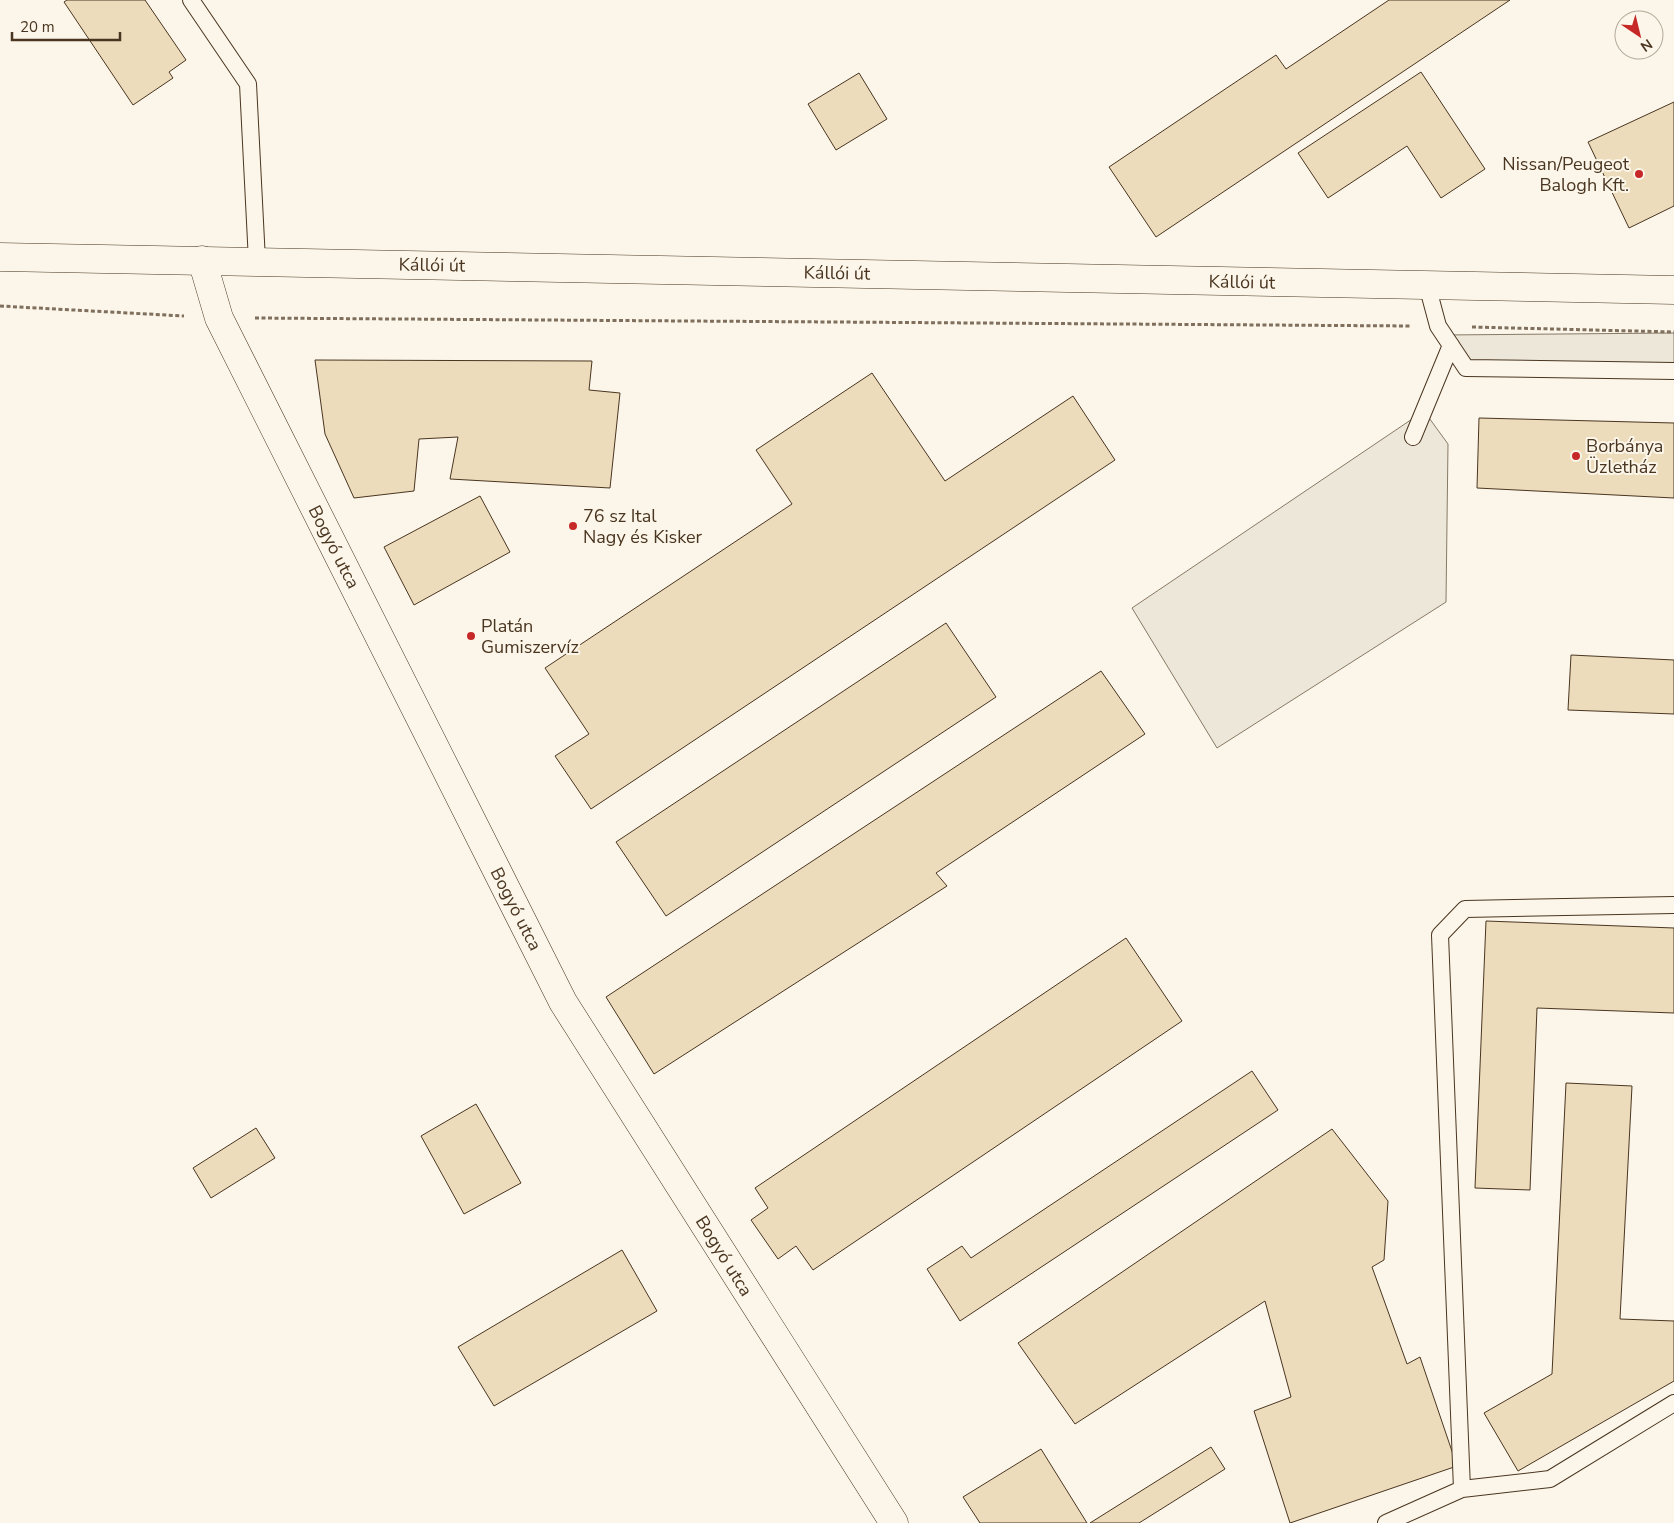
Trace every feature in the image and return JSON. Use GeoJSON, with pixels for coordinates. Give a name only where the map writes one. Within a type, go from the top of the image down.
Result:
{"type":"FeatureCollection","features":[{"type":"Feature","properties":{"kind":"main road","name":"Kállói út"},"geometry":{"type":"LineString","coordinates":[[0,257],[1674,290]]}},
{"type":"Feature","properties":{"kind":"main road","name":"Bogyó utca"},"geometry":{"type":"LineString","coordinates":[[202,260],[219,318],[563,1002],[894,1523]]}},
{"type":"Feature","properties":{"kind":"lane"},"geometry":{"type":"LineString","coordinates":[[191,0],[248,84],[257,261]]}},
{"type":"Feature","properties":{"kind":"lane"},"geometry":{"type":"LineString","coordinates":[[1427,285],[1438,326],[1466,368],[1674,371]]}},
{"type":"Feature","properties":{"kind":"lane"},"geometry":{"type":"LineString","coordinates":[[1413,437],[1451,345]]}},
{"type":"Feature","properties":{"kind":"lane"},"geometry":{"type":"LineString","coordinates":[[1462,1489],[1440,935],[1465,909],[1674,905]]}},
{"type":"Feature","properties":{"kind":"lane"},"geometry":{"type":"LineString","coordinates":[[1386,1523],[1462,1489],[1550,1479],[1674,1403]]}},
{"type":"Feature","properties":{"kind":"path"},"geometry":{"type":"LineString","coordinates":[[0,306],[219,318],[1438,326],[1674,332]]}},
{"type":"Feature","properties":{"kind":"shaded area"},"geometry":{"type":"Polygon","coordinates":[[[1674,333],[1674,371],[1466,368],[1444,335],[1674,333]]]}},
{"type":"Feature","properties":{"kind":"shaded area"},"geometry":{"type":"Polygon","coordinates":[[[1424,411],[1448,444],[1446,602],[1217,748],[1132,608],[1424,411]]]}},
{"type":"Feature","properties":{"kind":"building"},"geometry":{"type":"Polygon","coordinates":[[[67,0],[145,0],[186,60],[169,72],[173,78],[133,105],[64,2],[67,0]]]}},
{"type":"Feature","properties":{"kind":"building"},"geometry":{"type":"Polygon","coordinates":[[[1389,0],[1510,0],[1156,237],[1109,167],[1276,55],[1286,69],[1389,0]]]}},
{"type":"Feature","properties":{"kind":"building"},"geometry":{"type":"Polygon","coordinates":[[[1421,72],[1485,169],[1441,198],[1407,146],[1328,198],[1298,153],[1421,72]]]}},
{"type":"Feature","properties":{"kind":"building"},"geometry":{"type":"Polygon","coordinates":[[[859,73],[887,119],[836,150],[808,104],[859,73]]]}},
{"type":"Feature","properties":{"kind":"building","name":"Nissan/Peugeot Balogh Kft."},"geometry":{"type":"Polygon","coordinates":[[[1674,102],[1674,206],[1629,228],[1588,142],[1674,102]]]}},
{"type":"Feature","properties":{"kind":"building"},"geometry":{"type":"Polygon","coordinates":[[[315,360],[592,361],[589,390],[620,393],[610,488],[450,479],[458,437],[419,439],[414,491],[354,498],[325,434],[315,360]]]}},
{"type":"Feature","properties":{"kind":"building"},"geometry":{"type":"Polygon","coordinates":[[[872,373],[945,481],[1073,396],[1115,460],[591,809],[555,756],[589,734],[545,668],[792,504],[756,450],[872,373]]]}},
{"type":"Feature","properties":{"kind":"building","name":"Borbánya Üzletház"},"geometry":{"type":"Polygon","coordinates":[[[1479,418],[1674,423],[1674,498],[1477,488],[1479,418]]]}},
{"type":"Feature","properties":{"kind":"building"},"geometry":{"type":"Polygon","coordinates":[[[480,496],[510,552],[414,605],[384,547],[480,496]]]}},
{"type":"Feature","properties":{"kind":"building"},"geometry":{"type":"Polygon","coordinates":[[[946,623],[996,697],[666,916],[616,842],[946,623]]]}},
{"type":"Feature","properties":{"kind":"building"},"geometry":{"type":"Polygon","coordinates":[[[1571,655],[1674,660],[1674,714],[1568,710],[1571,655]]]}},
{"type":"Feature","properties":{"kind":"building"},"geometry":{"type":"Polygon","coordinates":[[[1101,671],[1145,734],[936,873],[947,886],[654,1074],[606,997],[1101,671]]]}},
{"type":"Feature","properties":{"kind":"building"},"geometry":{"type":"Polygon","coordinates":[[[1486,921],[1674,928],[1674,1013],[1537,1008],[1530,1190],[1475,1188],[1486,921]]]}},
{"type":"Feature","properties":{"kind":"building"},"geometry":{"type":"Polygon","coordinates":[[[1126,938],[1182,1021],[813,1270],[796,1246],[778,1259],[751,1220],[768,1208],[755,1188],[1126,938]]]}},
{"type":"Feature","properties":{"kind":"building"},"geometry":{"type":"Polygon","coordinates":[[[1252,1071],[1278,1110],[960,1321],[927,1269],[962,1246],[971,1258],[1252,1071]]]}},
{"type":"Feature","properties":{"kind":"building"},"geometry":{"type":"Polygon","coordinates":[[[1566,1083],[1632,1086],[1620,1319],[1674,1321],[1674,1381],[1518,1471],[1484,1413],[1552,1374],[1566,1083]]]}},
{"type":"Feature","properties":{"kind":"building"},"geometry":{"type":"Polygon","coordinates":[[[476,1104],[521,1183],[464,1214],[421,1136],[476,1104]]]}},
{"type":"Feature","properties":{"kind":"building"},"geometry":{"type":"Polygon","coordinates":[[[256,1128],[275,1158],[211,1198],[193,1168],[256,1128]]]}},
{"type":"Feature","properties":{"kind":"building"},"geometry":{"type":"Polygon","coordinates":[[[1332,1129],[1388,1201],[1384,1260],[1372,1267],[1407,1364],[1420,1357],[1457,1466],[1290,1523],[1254,1411],[1291,1397],[1265,1301],[1075,1424],[1018,1343],[1332,1129]]]}},
{"type":"Feature","properties":{"kind":"building"},"geometry":{"type":"Polygon","coordinates":[[[622,1250],[657,1311],[494,1406],[458,1347],[622,1250]]]}},
{"type":"Feature","properties":{"kind":"building"},"geometry":{"type":"Polygon","coordinates":[[[1211,1447],[1225,1469],[1139,1523],[1090,1523],[1211,1447]]]}},
{"type":"Feature","properties":{"kind":"building"},"geometry":{"type":"Polygon","coordinates":[[[1041,1449],[1087,1523],[980,1523],[963,1497],[1041,1449]]]}},
{"type":"Feature","properties":{"kind":"place","name":"Nissan/Peugeot Balogh Kft."},"geometry":{"type":"Point","coordinates":[1639,174]}},
{"type":"Feature","properties":{"kind":"place","name":"Borbánya Üzletház"},"geometry":{"type":"Point","coordinates":[1576,456]}},
{"type":"Feature","properties":{"kind":"place","name":"76 sz Ital Nagy és Kisker"},"geometry":{"type":"Point","coordinates":[573,526]}},
{"type":"Feature","properties":{"kind":"place","name":"Platán Gumiszervíz"},"geometry":{"type":"Point","coordinates":[471,636]}}]}
